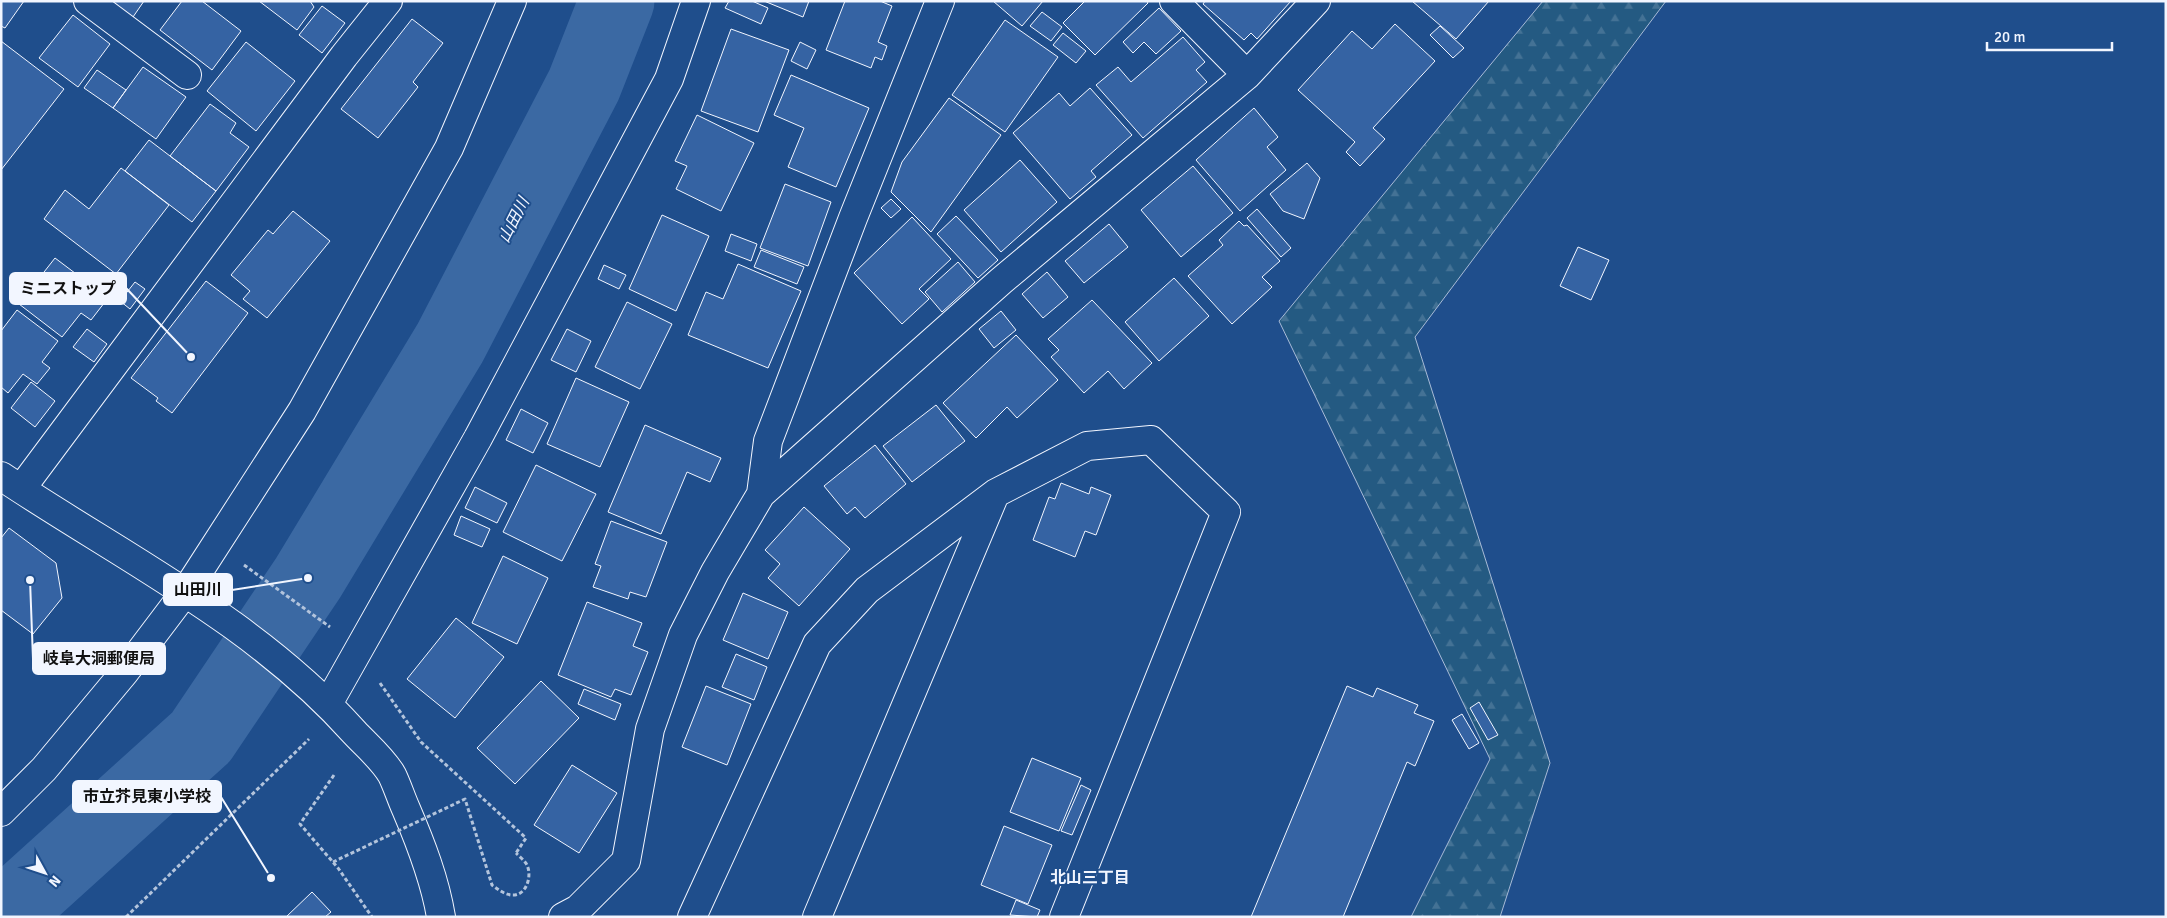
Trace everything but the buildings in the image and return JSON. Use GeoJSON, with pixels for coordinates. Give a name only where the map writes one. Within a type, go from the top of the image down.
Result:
{"type":"FeatureCollection","features":[{"type":"Feature","properties":{"kind":"street"},"geometry":{"type":"LineString","coordinates":[[88,1],[186,75]]}},
{"type":"Feature","properties":{"kind":"street"},"geometry":{"type":"LineString","coordinates":[[388,1],[11,483],[186,591],[297,675],[332,708],[391,773],[420,843],[438,900],[441,917]]}},
{"type":"Feature","properties":{"kind":"street"},"geometry":{"type":"LineString","coordinates":[[1,812],[44,769],[124,673],[186,591],[302,412],[449,148],[512,1]]}},
{"type":"Feature","properties":{"kind":"street"},"geometry":{"type":"LineString","coordinates":[[332,708],[669,79],[696,1]]}},
{"type":"Feature","properties":{"kind":"street"},"geometry":{"type":"LineString","coordinates":[[762,494],[768,441],[850,227],[940,1]]}},
{"type":"Feature","properties":{"kind":"street"},"geometry":{"type":"LineString","coordinates":[[1174,1],[1247,74]]}},
{"type":"Feature","properties":{"kind":"street"},"geometry":{"type":"LineString","coordinates":[[574,914],[626,861],[650,729],[684,635],[715,572],[762,494],[1001,281],[1247,74],[1316,1]]}},
{"type":"Feature","properties":{"kind":"street"},"geometry":{"type":"LineString","coordinates":[[692,917],[816,644],[867,590],[996,492],[1087,446],[1151,440],[1226,512],[1064,917]]}},
{"type":"Feature","properties":{"kind":"street"},"geometry":{"type":"LineString","coordinates":[[817,917],[996,492]]}},
{"type":"Feature","properties":{"kind":"path"},"geometry":{"type":"LineString","coordinates":[[240,562],[333,628]]}},
{"type":"Feature","properties":{"kind":"path"},"geometry":{"type":"LineString","coordinates":[[126,917],[332,708]]}},
{"type":"Feature","properties":{"kind":"path"},"geometry":{"type":"LineString","coordinates":[[333,862],[465,799],[492,886],[503,893],[515,895],[525,890],[529,879],[527,865],[516,853],[526,838],[421,742]]}},
{"type":"Feature","properties":{"kind":"path"},"geometry":{"type":"LineString","coordinates":[[334,776],[300,824],[333,862],[372,917]]}},
{"type":"Feature","properties":{"kind":"green space"},"geometry":{"type":"Polygon","coordinates":[[[1543,1],[1666,1],[1415,337],[1550,763],[1500,917],[1411,917],[1490,759],[1279,321],[1543,1]]]}},
{"type":"Feature","properties":{"kind":"waterway","name":"山田川"},"geometry":{"type":"LineString","coordinates":[[2,917],[201,737],[308,578],[450,343],[584,85],[617,1]]}},
{"type":"Feature","properties":{"kind":"place","name":"ミニストップ"},"geometry":{"type":"Point","coordinates":[191,357]}},
{"type":"Feature","properties":{"kind":"place","name":"山田川"},"geometry":{"type":"Point","coordinates":[308,578]}},
{"type":"Feature","properties":{"kind":"place","name":"岐阜大洞郵便局"},"geometry":{"type":"Point","coordinates":[30,580]}},
{"type":"Feature","properties":{"kind":"place","name":"市立芥見東小学校"},"geometry":{"type":"Point","coordinates":[271,878]}},
{"type":"Feature","properties":{"kind":"district","name":"北山三丁目"},"geometry":{"type":"Point","coordinates":[1090,878]}}]}
